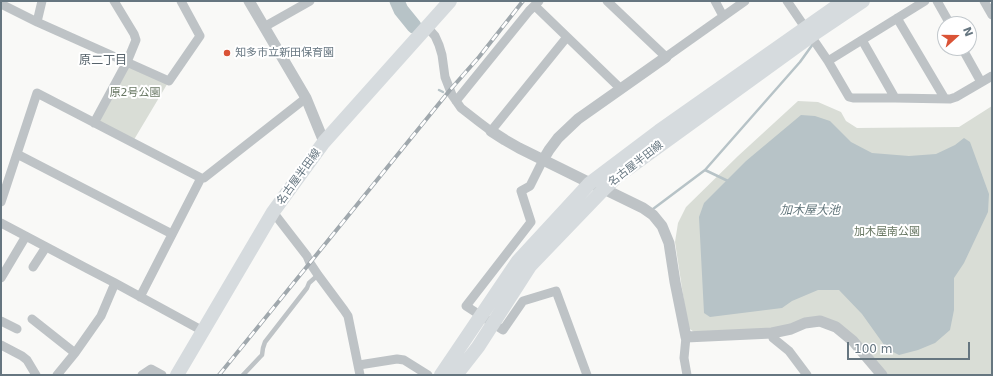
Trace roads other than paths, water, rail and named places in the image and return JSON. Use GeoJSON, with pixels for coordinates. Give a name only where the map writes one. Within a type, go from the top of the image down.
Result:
{"type":"FeatureCollection","features":[{"type":"Feature","properties":{"kind":"main road","name":"名古屋半田線"},"geometry":{"type":"LineString","coordinates":[[177,375],[273,212],[324,142],[450,1]]}},
{"type":"Feature","properties":{"kind":"main road","name":"名古屋半田線"},"geometry":{"type":"LineString","coordinates":[[456,375],[478,346],[530,266],[604,189],[619,175],[808,32],[844,1]]}},
{"type":"Feature","properties":{"kind":"main road","name":"名古屋半田線"},"geometry":{"type":"LineString","coordinates":[[441,375],[518,261],[590,183],[659,131],[808,32],[863,1]]}},
{"type":"Feature","properties":{"kind":"street"},"geometry":{"type":"LineString","coordinates":[[37,22],[42,1]]}},
{"type":"Feature","properties":{"kind":"street"},"geometry":{"type":"LineString","coordinates":[[94,123],[127,62],[136,40],[134,34],[114,1]]}},
{"type":"Feature","properties":{"kind":"street"},"geometry":{"type":"LineString","coordinates":[[1,4],[37,22],[168,81],[200,36],[181,1]]}},
{"type":"Feature","properties":{"kind":"street"},"geometry":{"type":"LineString","coordinates":[[249,1],[306,98],[324,142]]}},
{"type":"Feature","properties":{"kind":"street"},"geometry":{"type":"LineString","coordinates":[[264,27],[310,1]]}},
{"type":"Feature","properties":{"kind":"street"},"geometry":{"type":"LineString","coordinates":[[607,1],[666,57]]}},
{"type":"Feature","properties":{"kind":"street"},"geometry":{"type":"LineString","coordinates":[[715,1],[723,16]]}},
{"type":"Feature","properties":{"kind":"street"},"geometry":{"type":"LineString","coordinates":[[587,375],[556,291],[523,301],[503,330],[466,306],[531,222],[522,191],[530,186],[543,160],[553,145],[567,129],[578,119],[745,1]]}},
{"type":"Feature","properties":{"kind":"street"},"geometry":{"type":"LineString","coordinates":[[787,1],[828,61],[849,97],[945,100],[956,97],[992,76]]}},
{"type":"Feature","properties":{"kind":"street"},"geometry":{"type":"LineString","coordinates":[[828,61],[925,1]]}},
{"type":"Feature","properties":{"kind":"street"},"geometry":{"type":"LineString","coordinates":[[937,1],[945,16]]}},
{"type":"Feature","properties":{"kind":"street"},"geometry":{"type":"LineString","coordinates":[[984,1],[992,15]]}},
{"type":"Feature","properties":{"kind":"street"},"geometry":{"type":"LineString","coordinates":[[456,101],[529,11],[537,4],[621,89]]}},
{"type":"Feature","properties":{"kind":"street"},"geometry":{"type":"LineString","coordinates":[[897,18],[945,100]]}},
{"type":"Feature","properties":{"kind":"street"},"geometry":{"type":"LineString","coordinates":[[427,27],[435,36],[439,45],[445,77],[452,95],[461,108],[468,114],[505,140],[649,211],[658,220],[669,243],[686,337],[684,358],[687,375]]}},
{"type":"Feature","properties":{"kind":"street"},"geometry":{"type":"LineString","coordinates":[[491,131],[568,37]]}},
{"type":"Feature","properties":{"kind":"street"},"geometry":{"type":"LineString","coordinates":[[862,40],[895,98]]}},
{"type":"Feature","properties":{"kind":"street"},"geometry":{"type":"LineString","coordinates":[[966,56],[981,82]]}},
{"type":"Feature","properties":{"kind":"street"},"geometry":{"type":"LineString","coordinates":[[1,202],[37,93],[201,178]]}},
{"type":"Feature","properties":{"kind":"street"},"geometry":{"type":"LineString","coordinates":[[140,297],[201,178],[204,178],[306,98]]}},
{"type":"Feature","properties":{"kind":"street"},"geometry":{"type":"LineString","coordinates":[[17,154],[172,234]]}},
{"type":"Feature","properties":{"kind":"street"},"geometry":{"type":"LineString","coordinates":[[273,212],[307,256],[318,275],[348,316],[360,375]]}},
{"type":"Feature","properties":{"kind":"street"},"geometry":{"type":"LineString","coordinates":[[1,223],[115,282],[203,331]]}},
{"type":"Feature","properties":{"kind":"street"},"geometry":{"type":"LineString","coordinates":[[1,278],[26,236]]}},
{"type":"Feature","properties":{"kind":"street"},"geometry":{"type":"LineString","coordinates":[[32,267],[46,247]]}},
{"type":"Feature","properties":{"kind":"street"},"geometry":{"type":"LineString","coordinates":[[58,375],[101,316],[115,282]]}},
{"type":"Feature","properties":{"kind":"street"},"geometry":{"type":"LineString","coordinates":[[32,319],[75,353]]}},
{"type":"Feature","properties":{"kind":"street"},"geometry":{"type":"LineString","coordinates":[[1,321],[17,329]]}},
{"type":"Feature","properties":{"kind":"street"},"geometry":{"type":"LineString","coordinates":[[686,337],[772,333],[792,329],[805,323],[820,321],[836,327],[853,341],[882,375]]}},
{"type":"Feature","properties":{"kind":"street"},"geometry":{"type":"LineString","coordinates":[[772,333],[773,338],[788,351],[807,375]]}},
{"type":"Feature","properties":{"kind":"street"},"geometry":{"type":"LineString","coordinates":[[1,344],[18,353],[27,360],[36,375]]}},
{"type":"Feature","properties":{"kind":"street"},"geometry":{"type":"LineString","coordinates":[[358,365],[397,359],[404,360],[428,375]]}},
{"type":"Feature","properties":{"kind":"street"},"geometry":{"type":"LineString","coordinates":[[142,375],[151,369],[162,375]]}},
{"type":"Feature","properties":{"kind":"lane"},"geometry":{"type":"LineString","coordinates":[[243,375],[260,357],[265,342],[309,284],[318,275]]}},
{"type":"Feature","properties":{"kind":"water","name":"加木屋大池"},"geometry":{"type":"Polygon","coordinates":[[[801,115],[815,116],[830,121],[851,142],[872,153],[909,156],[936,154],[955,145],[964,138],[970,142],[989,194],[988,212],[964,263],[954,278],[954,310],[950,330],[935,343],[918,350],[899,355],[887,349],[862,314],[839,290],[818,290],[792,301],[782,308],[710,317],[704,313],[699,217],[704,203],[746,161],[801,115]]]}},
{"type":"Feature","properties":{"kind":"waterway"},"geometry":{"type":"LineString","coordinates":[[397,1],[401,10],[414,26]]}},
{"type":"Feature","properties":{"kind":"waterway"},"geometry":{"type":"LineString","coordinates":[[653,209],[705,170],[800,62],[813,44]]}},
{"type":"Feature","properties":{"kind":"waterway"},"geometry":{"type":"LineString","coordinates":[[439,90],[443,92]]}},
{"type":"Feature","properties":{"kind":"waterway"},"geometry":{"type":"LineString","coordinates":[[705,170],[728,181]]}},
{"type":"Feature","properties":{"kind":"railway"},"geometry":{"type":"LineString","coordinates":[[219,375],[523,1]]}},
{"type":"Feature","properties":{"kind":"place","name":"知多市立新田保育園"},"geometry":{"type":"Point","coordinates":[227,53]}},
{"type":"Feature","properties":{"kind":"district","name":"原二丁目"},"geometry":{"type":"Point","coordinates":[103,61]}},
{"type":"Feature","properties":{"kind":"park label","name":"原2号公園"},"geometry":{"type":"Point","coordinates":[135,93]}},
{"type":"Feature","properties":{"kind":"park label","name":"加木屋南公園"},"geometry":{"type":"Point","coordinates":[887,232]}}]}
